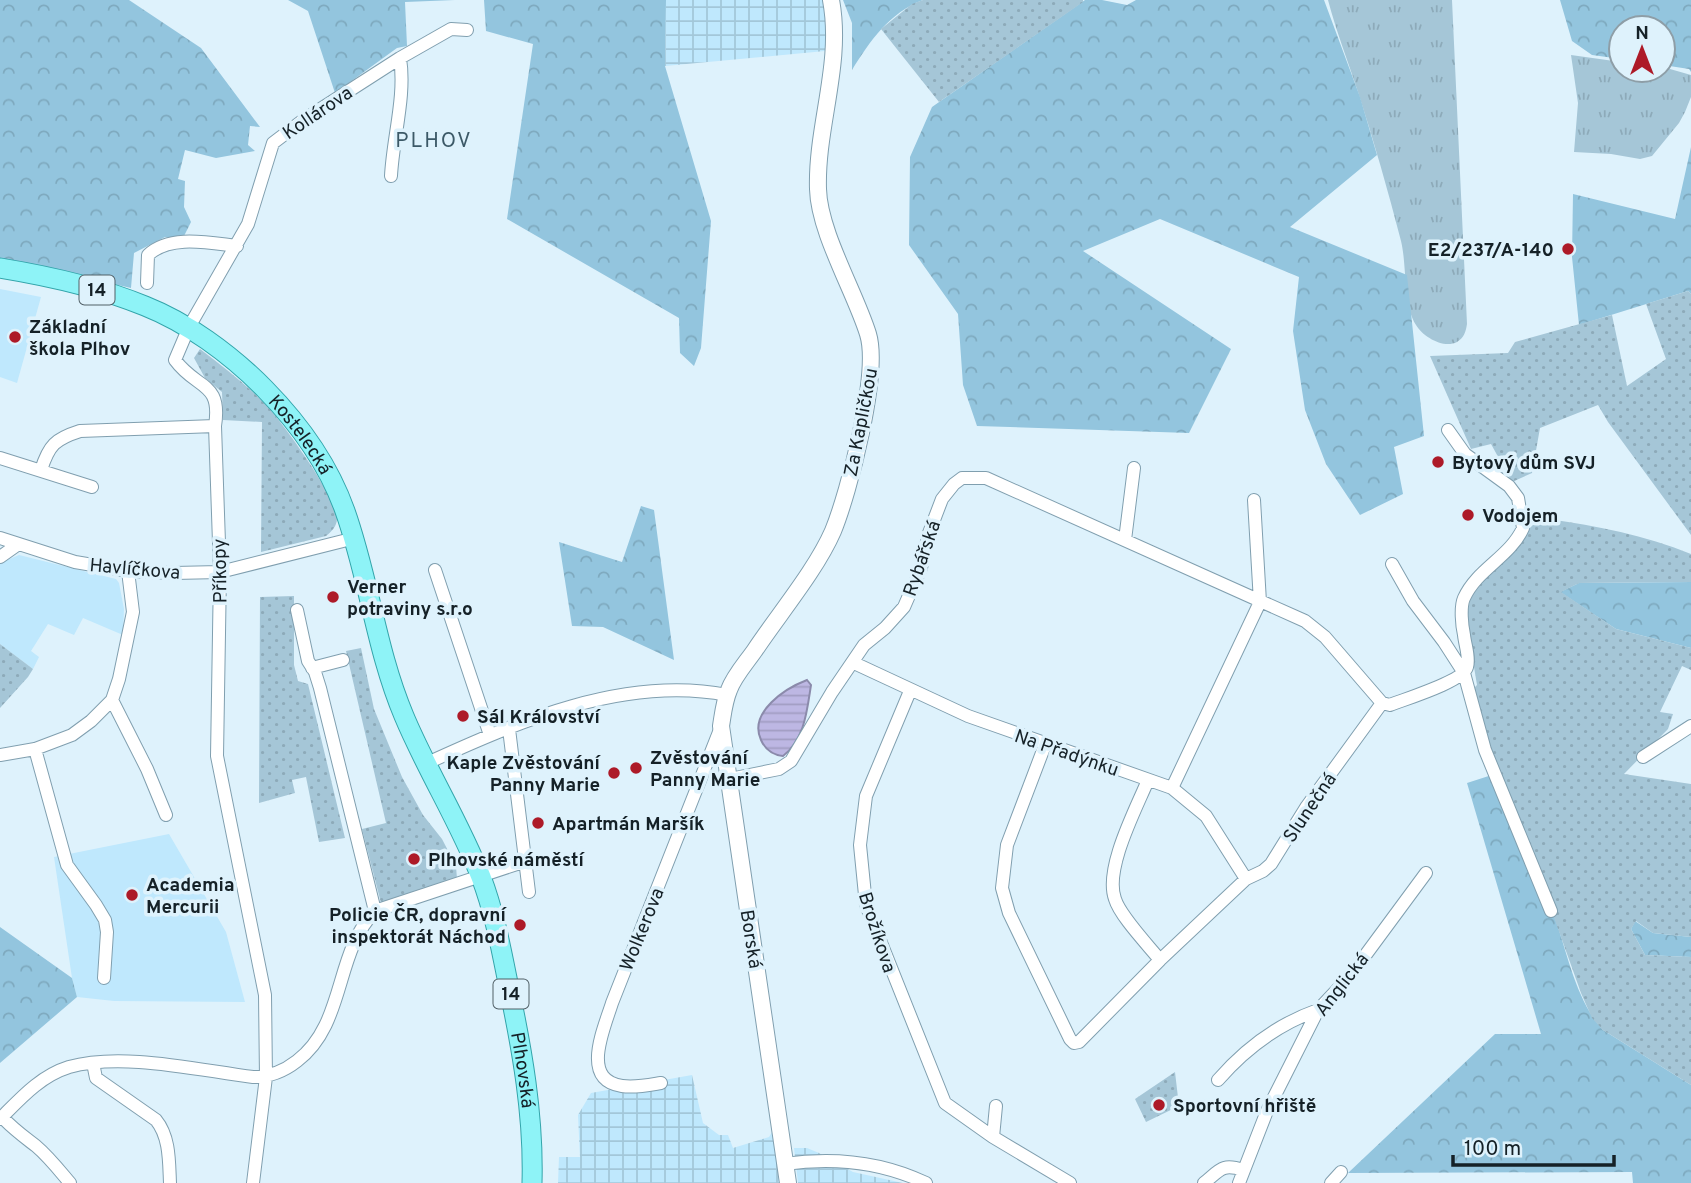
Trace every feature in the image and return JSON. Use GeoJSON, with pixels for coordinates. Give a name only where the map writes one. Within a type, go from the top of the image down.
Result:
{"type":"FeatureCollection","features":[{"type":"Feature","properties":{"kind":"main road","name":"Kostelecká"},"geometry":{"type":"LineString","coordinates":[[0,268],[90,287],[145,306],[189,327],[243,370],[278,403],[299,428],[330,477],[355,538],[386,667],[425,764]]}},
{"type":"Feature","properties":{"kind":"main road","name":"14"},"geometry":{"type":"LineString","coordinates":[[425,764],[459,827],[481,877]]}},
{"type":"Feature","properties":{"kind":"main road","name":"Plhovská"},"geometry":{"type":"LineString","coordinates":[[481,877],[497,930],[525,1070],[532,1183]]}},
{"type":"Feature","properties":{"kind":"street","name":"Za Kapličkou"},"geometry":{"type":"LineString","coordinates":[[727,695],[821,554],[833,531],[846,491],[869,386],[872,359],[869,337],[835,251],[818,193],[818,173],[834,49],[831,0]]}},
{"type":"Feature","properties":{"kind":"street","name":"Kollárova"},"geometry":{"type":"LineString","coordinates":[[189,327],[248,225],[272,143],[400,58],[451,29],[467,30]]}},
{"type":"Feature","properties":{"kind":"street"},"geometry":{"type":"LineString","coordinates":[[391,176],[402,71],[400,58]]}},
{"type":"Feature","properties":{"kind":"street"},"geometry":{"type":"LineString","coordinates":[[146,283],[148,255],[154,249],[174,243],[197,242],[237,246]]}},
{"type":"Feature","properties":{"kind":"street","name":"Příkopy"},"geometry":{"type":"LineString","coordinates":[[189,327],[175,360],[182,370],[212,393],[217,401],[215,426],[220,572],[217,756],[265,995],[266,1077]]}},
{"type":"Feature","properties":{"kind":"street"},"geometry":{"type":"LineString","coordinates":[[41,470],[52,445],[63,437],[80,431],[215,426]]}},
{"type":"Feature","properties":{"kind":"street"},"geometry":{"type":"LineString","coordinates":[[1382,703],[1391,705],[1454,680],[1464,673],[1467,667],[1463,600],[1478,578],[1509,551],[1523,528],[1518,498],[1510,486],[1465,454],[1448,430]]}},
{"type":"Feature","properties":{"kind":"street"},"geometry":{"type":"LineString","coordinates":[[0,458],[92,487]]}},
{"type":"Feature","properties":{"kind":"street"},"geometry":{"type":"LineString","coordinates":[[1125,540],[1133,468]]}},
{"type":"Feature","properties":{"kind":"street","name":"Rybářská"},"geometry":{"type":"LineString","coordinates":[[730,779],[779,769],[791,761],[864,645],[904,607],[921,568],[929,533],[942,499],[962,478],[986,478],[1306,621],[1319,631],[1382,703]]}},
{"type":"Feature","properties":{"kind":"street"},"geometry":{"type":"LineString","coordinates":[[1172,788],[1260,602],[1254,499]]}},
{"type":"Feature","properties":{"kind":"street","name":"Havlíčkova"},"geometry":{"type":"LineString","coordinates":[[0,538],[75,562],[128,571],[220,572],[355,538]]}},
{"type":"Feature","properties":{"kind":"street"},"geometry":{"type":"LineString","coordinates":[[0,557],[17,545]]}},
{"type":"Feature","properties":{"kind":"street"},"geometry":{"type":"LineString","coordinates":[[1392,564],[1413,601],[1464,673],[1485,750],[1551,911]]}},
{"type":"Feature","properties":{"kind":"street"},"geometry":{"type":"LineString","coordinates":[[435,570],[490,735]]}},
{"type":"Feature","properties":{"kind":"street"},"geometry":{"type":"LineString","coordinates":[[0,755],[35,749],[72,735],[112,700],[133,612],[128,571]]}},
{"type":"Feature","properties":{"kind":"street"},"geometry":{"type":"LineString","coordinates":[[297,610],[308,661],[320,688],[374,911]]}},
{"type":"Feature","properties":{"kind":"street"},"geometry":{"type":"LineString","coordinates":[[312,668],[343,660]]}},
{"type":"Feature","properties":{"kind":"street","name":"Na Přadýnku"},"geometry":{"type":"LineString","coordinates":[[854,663],[968,716],[1172,788],[1206,816],[1246,879]]}},
{"type":"Feature","properties":{"kind":"street"},"geometry":{"type":"LineString","coordinates":[[425,764],[490,735],[591,701],[618,696],[692,691],[727,695]]}},
{"type":"Feature","properties":{"kind":"street","name":"Brožíkova"},"geometry":{"type":"LineString","coordinates":[[910,691],[866,796],[860,845],[866,905],[945,1103],[993,1137],[1070,1183]]}},
{"type":"Feature","properties":{"kind":"street","name":"Borská"},"geometry":{"type":"LineString","coordinates":[[727,695],[721,726],[788,1183]]}},
{"type":"Feature","properties":{"kind":"street"},"geometry":{"type":"LineString","coordinates":[[112,700],[147,769],[166,816]]}},
{"type":"Feature","properties":{"kind":"street","name":"Slunečná"},"geometry":{"type":"LineString","coordinates":[[1045,745],[1007,845],[1002,888],[1009,914],[1074,1043],[1079,1042],[1160,960],[1246,879],[1272,864],[1307,806],[1382,703]]}},
{"type":"Feature","properties":{"kind":"street","name":"Wolkerova"},"geometry":{"type":"LineString","coordinates":[[661,1083],[625,1087],[608,1081],[596,1064],[612,1003],[721,726]]}},
{"type":"Feature","properties":{"kind":"street"},"geometry":{"type":"LineString","coordinates":[[1643,757],[1691,726]]}},
{"type":"Feature","properties":{"kind":"street"},"geometry":{"type":"LineString","coordinates":[[509,729],[529,892]]}},
{"type":"Feature","properties":{"kind":"street"},"geometry":{"type":"LineString","coordinates":[[35,749],[67,864],[105,920],[107,932],[104,978]]}},
{"type":"Feature","properties":{"kind":"street"},"geometry":{"type":"LineString","coordinates":[[1148,780],[1119,854],[1112,888],[1119,908],[1160,960]]}},
{"type":"Feature","properties":{"kind":"street"},"geometry":{"type":"LineString","coordinates":[[70,1183],[55,1164],[1,1118],[42,1080],[67,1068],[130,1061],[266,1077],[286,1069],[305,1055],[321,1035],[334,1008],[354,941],[363,923],[374,911],[526,861]]}},
{"type":"Feature","properties":{"kind":"street","name":"Anglická"},"geometry":{"type":"LineString","coordinates":[[1239,1183],[1267,1111],[1318,1010],[1350,976],[1426,873]]}},
{"type":"Feature","properties":{"kind":"street"},"geometry":{"type":"LineString","coordinates":[[1218,1080],[1239,1056],[1280,1027],[1318,1010]]}},
{"type":"Feature","properties":{"kind":"street"},"geometry":{"type":"LineString","coordinates":[[93,1063],[96,1078],[162,1126],[170,1183]]}},
{"type":"Feature","properties":{"kind":"street"},"geometry":{"type":"LineString","coordinates":[[253,1183],[266,1077]]}},
{"type":"Feature","properties":{"kind":"street"},"geometry":{"type":"LineString","coordinates":[[993,1137],[996,1106]]}},
{"type":"Feature","properties":{"kind":"street"},"geometry":{"type":"LineString","coordinates":[[784,1164],[812,1160],[851,1162],[891,1169],[926,1183]]}},
{"type":"Feature","properties":{"kind":"street"},"geometry":{"type":"LineString","coordinates":[[1204,1183],[1224,1166],[1243,1170]]}},
{"type":"Feature","properties":{"kind":"street"},"geometry":{"type":"LineString","coordinates":[[1331,1183],[1341,1172]]}},
{"type":"Feature","properties":{"kind":"shaded area"},"geometry":{"type":"Polygon","coordinates":[[[666,0],[826,0],[829,33],[825,51],[665,66],[666,0]]]}},
{"type":"Feature","properties":{"kind":"shaded area","name":"Základní škola Plhov"},"geometry":{"type":"Polygon","coordinates":[[[0,289],[41,297],[17,383],[0,377],[0,289]]]}},
{"type":"Feature","properties":{"kind":"shaded area"},"geometry":{"type":"Polygon","coordinates":[[[19,555],[116,579],[124,609],[123,635],[83,618],[74,635],[48,624],[31,651],[39,657],[33,669],[0,644],[0,563],[19,555]]]}},
{"type":"Feature","properties":{"kind":"shaded area"},"geometry":{"type":"Polygon","coordinates":[[[807,680],[811,685],[800,733],[783,756],[776,754],[767,749],[761,740],[758,730],[760,720],[771,702],[807,680]]]}},
{"type":"Feature","properties":{"kind":"shaded area","name":"Academia Mercurii"},"geometry":{"type":"Polygon","coordinates":[[[169,834],[226,932],[245,1002],[114,1001],[77,997],[54,857],[169,834]]]}},
{"type":"Feature","properties":{"kind":"shaded area"},"geometry":{"type":"Polygon","coordinates":[[[692,1075],[703,1123],[719,1135],[728,1135],[733,1148],[769,1137],[774,1129],[782,1183],[558,1183],[559,1157],[580,1157],[578,1115],[591,1093],[692,1075]]]}},
{"type":"Feature","properties":{"kind":"shaded area"},"geometry":{"type":"Polygon","coordinates":[[[794,1148],[807,1148],[853,1172],[903,1183],[798,1183],[794,1148]]]}},
{"type":"Feature","properties":{"kind":"green space"},"geometry":{"type":"Polygon","coordinates":[[[0,0],[129,0],[201,48],[260,127],[250,126],[248,145],[255,151],[216,158],[185,150],[178,179],[185,181],[184,207],[191,222],[182,240],[165,237],[134,253],[131,288],[0,258],[0,0]]]}},
{"type":"Feature","properties":{"kind":"green space"},"geometry":{"type":"Polygon","coordinates":[[[288,0],[455,0],[405,2],[407,46],[397,48],[335,93],[308,11],[288,0]]]}},
{"type":"Feature","properties":{"kind":"green space"},"geometry":{"type":"Polygon","coordinates":[[[484,0],[666,0],[665,66],[711,221],[701,348],[694,366],[680,353],[679,318],[507,219],[533,44],[486,31],[484,0]]]}},
{"type":"Feature","properties":{"kind":"green space"},"geometry":{"type":"Polygon","coordinates":[[[843,0],[923,0],[890,20],[852,70],[852,23],[843,0]]]}},
{"type":"Feature","properties":{"kind":"green space"},"geometry":{"type":"Polygon","coordinates":[[[923,0],[1083,2],[939,102],[881,29],[912,4],[923,0]]]}},
{"type":"Feature","properties":{"kind":"green space"},"geometry":{"type":"Polygon","coordinates":[[[1085,0],[1127,5],[1136,0],[1324,0],[1360,97],[1377,155],[1290,227],[1407,275],[1424,436],[1394,447],[1403,494],[1360,515],[1326,464],[1305,410],[1293,331],[1299,277],[1160,219],[1083,251],[1231,349],[1189,433],[977,426],[963,385],[958,314],[909,245],[910,157],[932,107],[1085,0]]]}},
{"type":"Feature","properties":{"kind":"green space"},"geometry":{"type":"Polygon","coordinates":[[[1328,0],[1452,0],[1467,324],[1461,338],[1452,344],[1440,343],[1429,337],[1419,329],[1412,317],[1396,222],[1370,129],[1328,0]]]}},
{"type":"Feature","properties":{"kind":"green space"},"geometry":{"type":"Polygon","coordinates":[[[1560,0],[1691,0],[1691,72],[1689,69],[1677,67],[1677,14],[1607,14],[1607,57],[1592,55],[1572,41],[1560,0]]]}},
{"type":"Feature","properties":{"kind":"green space"},"geometry":{"type":"Polygon","coordinates":[[[1571,55],[1607,60],[1607,84],[1677,84],[1677,71],[1691,75],[1691,97],[1679,123],[1652,156],[1640,159],[1574,152],[1578,103],[1571,55]]]}},
{"type":"Feature","properties":{"kind":"green space"},"geometry":{"type":"Polygon","coordinates":[[[1691,147],[1691,294],[1688,291],[1579,325],[1572,257],[1573,194],[1675,219],[1691,147]]]}},
{"type":"Feature","properties":{"kind":"green space"},"geometry":{"type":"Polygon","coordinates":[[[1688,291],[1691,294],[1691,535],[1598,405],[1540,428],[1532,473],[1512,482],[1491,444],[1471,449],[1430,356],[1508,353],[1515,342],[1612,315],[1627,386],[1666,359],[1646,304],[1688,291]]]}},
{"type":"Feature","properties":{"kind":"green space"},"geometry":{"type":"Polygon","coordinates":[[[200,349],[266,405],[308,460],[335,509],[336,524],[326,536],[261,552],[262,422],[223,420],[222,392],[205,378],[194,358],[200,349]]]}},
{"type":"Feature","properties":{"kind":"green space"},"geometry":{"type":"Polygon","coordinates":[[[641,506],[654,510],[674,660],[603,627],[572,626],[559,542],[622,562],[641,506]]]}},
{"type":"Feature","properties":{"kind":"green space"},"geometry":{"type":"Polygon","coordinates":[[[1548,519],[1621,532],[1691,554],[1691,582],[1579,583],[1561,592],[1616,629],[1691,648],[1691,670],[1682,666],[1660,712],[1673,714],[1668,729],[1624,774],[1691,784],[1691,937],[1653,933],[1636,921],[1631,929],[1645,955],[1691,957],[1691,1085],[1603,1030],[1592,1018],[1536,867],[1492,759],[1474,688],[1477,685],[1466,619],[1472,591],[1531,526],[1548,519]]]}},
{"type":"Feature","properties":{"kind":"green space"},"geometry":{"type":"Polygon","coordinates":[[[1691,582],[1691,648],[1616,629],[1560,592],[1579,583],[1691,582]]]}},
{"type":"Feature","properties":{"kind":"green space"},"geometry":{"type":"Polygon","coordinates":[[[294,596],[294,665],[298,681],[308,684],[345,838],[319,842],[306,777],[292,780],[295,793],[259,803],[260,597],[294,596]]]}},
{"type":"Feature","properties":{"kind":"green space"},"geometry":{"type":"Polygon","coordinates":[[[0,644],[33,669],[0,708],[0,644]]]}},
{"type":"Feature","properties":{"kind":"green space"},"geometry":{"type":"Polygon","coordinates":[[[361,648],[374,709],[402,777],[456,866],[457,879],[381,903],[362,829],[386,823],[346,651],[361,648]]]}},
{"type":"Feature","properties":{"kind":"green space"},"geometry":{"type":"Polygon","coordinates":[[[1498,773],[1555,918],[1579,991],[1594,1018],[1603,1030],[1691,1085],[1691,1183],[1633,1183],[1632,1172],[1348,1173],[1495,1034],[1541,1034],[1467,783],[1498,773]]]}},
{"type":"Feature","properties":{"kind":"green space"},"geometry":{"type":"Polygon","coordinates":[[[1635,921],[1653,933],[1691,937],[1691,957],[1645,955],[1631,929],[1635,921]]]}},
{"type":"Feature","properties":{"kind":"green space"},"geometry":{"type":"Polygon","coordinates":[[[0,927],[72,978],[77,997],[0,1063],[0,927]]]}},
{"type":"Feature","properties":{"kind":"green space"},"geometry":{"type":"Polygon","coordinates":[[[1175,1072],[1179,1106],[1146,1122],[1135,1099],[1175,1072]]]}},
{"type":"Feature","properties":{"kind":"place","name":"E2/237/A-140"},"geometry":{"type":"Point","coordinates":[1568,249]}},
{"type":"Feature","properties":{"kind":"place","name":"Základní škola Plhov"},"geometry":{"type":"Point","coordinates":[15,337]}},
{"type":"Feature","properties":{"kind":"place","name":"Bytový dům SVJ"},"geometry":{"type":"Point","coordinates":[1438,462]}},
{"type":"Feature","properties":{"kind":"place","name":"Vodojem"},"geometry":{"type":"Point","coordinates":[1468,515]}},
{"type":"Feature","properties":{"kind":"place","name":"Verner potraviny s.r.o"},"geometry":{"type":"Point","coordinates":[333,597]}},
{"type":"Feature","properties":{"kind":"place","name":"Sál Království"},"geometry":{"type":"Point","coordinates":[463,716]}},
{"type":"Feature","properties":{"kind":"place","name":"Zvěstování Panny Marie"},"geometry":{"type":"Point","coordinates":[636,768]}},
{"type":"Feature","properties":{"kind":"place","name":"Kaple Zvěstování Panny Marie"},"geometry":{"type":"Point","coordinates":[614,773]}},
{"type":"Feature","properties":{"kind":"place","name":"Apartmán Maršík"},"geometry":{"type":"Point","coordinates":[538,823]}},
{"type":"Feature","properties":{"kind":"place","name":"Plhovské náměstí"},"geometry":{"type":"Point","coordinates":[414,859]}},
{"type":"Feature","properties":{"kind":"place","name":"Academia Mercurii"},"geometry":{"type":"Point","coordinates":[132,895]}},
{"type":"Feature","properties":{"kind":"place","name":"Policie ČR, dopravní inspektorát Náchod"},"geometry":{"type":"Point","coordinates":[520,925]}},
{"type":"Feature","properties":{"kind":"place","name":"Sportovní hřiště"},"geometry":{"type":"Point","coordinates":[1159,1105]}},
{"type":"Feature","properties":{"kind":"district","name":"PLHOV"},"geometry":{"type":"Point","coordinates":[434,140]}}]}
